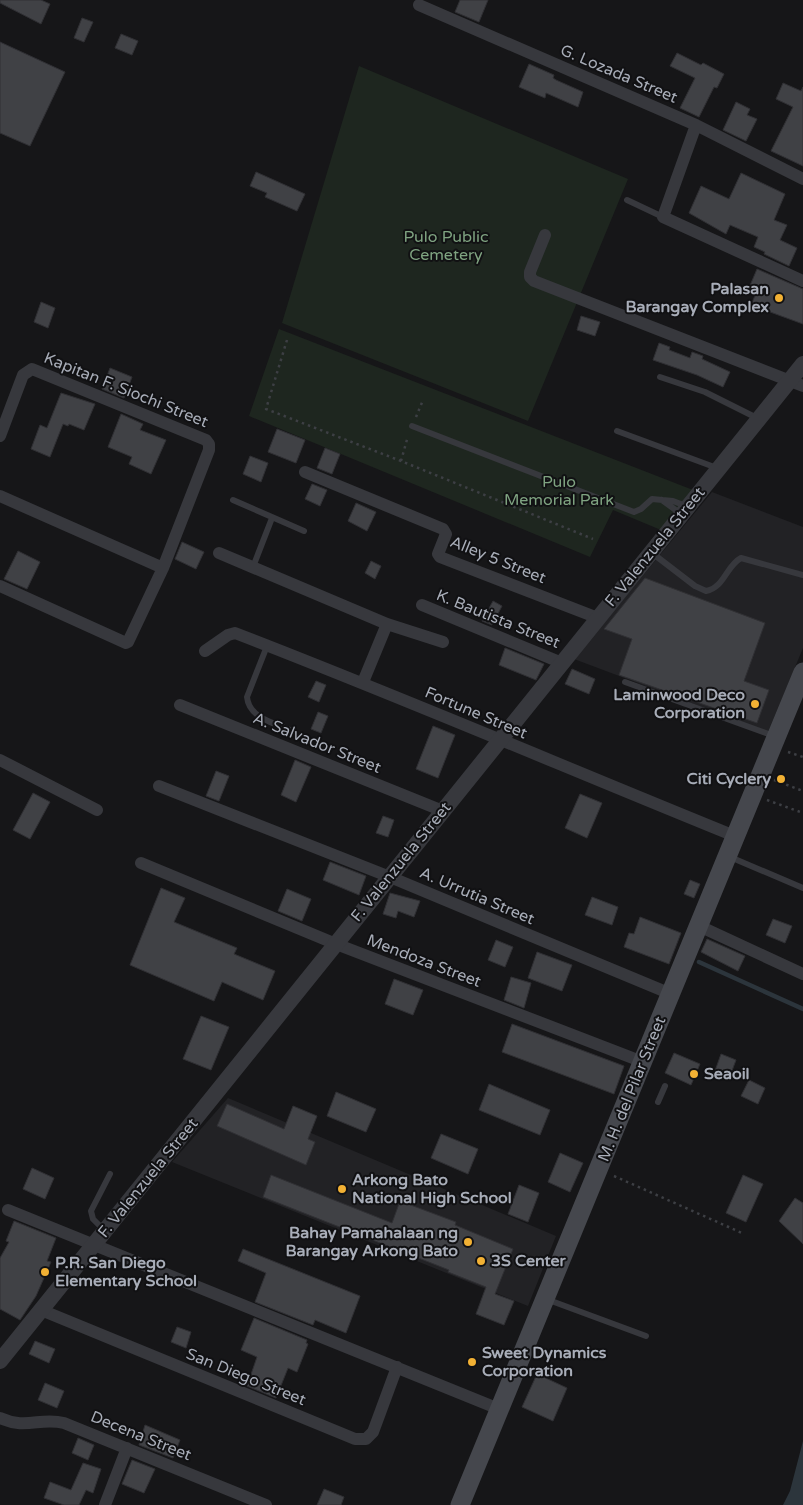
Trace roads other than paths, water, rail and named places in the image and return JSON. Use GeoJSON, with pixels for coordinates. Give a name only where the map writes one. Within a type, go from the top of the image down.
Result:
{"type":"FeatureCollection","features":[{"type":"Feature","properties":{"kind":"main road","name":"M. H. del Pilar Street"},"geometry":{"type":"LineString","coordinates":[[460,1505],[803,672]]}},
{"type":"Feature","properties":{"kind":"street","name":"G. Lozada Street"},"geometry":{"type":"LineString","coordinates":[[419,5],[696,125],[803,179]]}},
{"type":"Feature","properties":{"kind":"street"},"geometry":{"type":"LineString","coordinates":[[696,125],[663,216],[803,281]]}},
{"type":"Feature","properties":{"kind":"street"},"geometry":{"type":"LineString","coordinates":[[545,234],[530,272],[530,277],[534,281],[796,384]]}},
{"type":"Feature","properties":{"kind":"street","name":"F. Valenzuela Street"},"geometry":{"type":"LineString","coordinates":[[0,1361],[718,469],[759,419],[796,384],[803,364]]}},
{"type":"Feature","properties":{"kind":"street","name":"Kapitan F. Siochi Street"},"geometry":{"type":"LineString","coordinates":[[0,436],[23,375],[32,369],[206,440],[209,444],[209,450],[163,568],[130,640],[126,643],[0,586]]}},
{"type":"Feature","properties":{"kind":"street","name":"Alley 5 Street"},"geometry":{"type":"LineString","coordinates":[[305,472],[446,531],[438,554],[440,557],[598,618]]}},
{"type":"Feature","properties":{"kind":"street"},"geometry":{"type":"LineString","coordinates":[[2,501],[163,568]]}},
{"type":"Feature","properties":{"kind":"street"},"geometry":{"type":"LineString","coordinates":[[219,553],[387,624],[443,642]]}},
{"type":"Feature","properties":{"kind":"street","name":"K. Bautista Street"},"geometry":{"type":"LineString","coordinates":[[422,605],[562,663]]}},
{"type":"Feature","properties":{"kind":"street"},"geometry":{"type":"LineString","coordinates":[[363,682],[387,624]]}},
{"type":"Feature","properties":{"kind":"street","name":"Fortune Street"},"geometry":{"type":"LineString","coordinates":[[205,651],[231,634],[267,646],[363,682],[500,741],[736,837]]}},
{"type":"Feature","properties":{"kind":"street","name":"A. Salvador Street"},"geometry":{"type":"LineString","coordinates":[[180,705],[443,811]]}},
{"type":"Feature","properties":{"kind":"street"},"geometry":{"type":"LineString","coordinates":[[0,760],[97,810]]}},
{"type":"Feature","properties":{"kind":"street","name":"A. Urrutia Street"},"geometry":{"type":"LineString","coordinates":[[159,786],[390,877],[671,994]]}},
{"type":"Feature","properties":{"kind":"street","name":"Mendoza Street"},"geometry":{"type":"LineString","coordinates":[[141,863],[336,944],[643,1062]]}},
{"type":"Feature","properties":{"kind":"street"},"geometry":{"type":"LineString","coordinates":[[699,926],[803,974]]}},
{"type":"Feature","properties":{"kind":"street"},"geometry":{"type":"LineString","coordinates":[[8,1210],[499,1410]]}},
{"type":"Feature","properties":{"kind":"street","name":"San Diego Street"},"geometry":{"type":"LineString","coordinates":[[41,1310],[355,1439],[366,1439],[373,1432],[397,1367]]}},
{"type":"Feature","properties":{"kind":"street","name":"Decena Street"},"geometry":{"type":"LineString","coordinates":[[0,1418],[16,1424],[57,1421],[266,1505]]}},
{"type":"Feature","properties":{"kind":"street"},"geometry":{"type":"LineString","coordinates":[[105,1505],[127,1448]]}},
{"type":"Feature","properties":{"kind":"lane"},"geometry":{"type":"LineString","coordinates":[[627,200],[663,216]]}},
{"type":"Feature","properties":{"kind":"lane"},"geometry":{"type":"LineString","coordinates":[[660,377],[705,392],[759,419]]}},
{"type":"Feature","properties":{"kind":"lane"},"geometry":{"type":"LineString","coordinates":[[412,426],[634,512],[641,509],[652,499],[662,500],[685,511]]}},
{"type":"Feature","properties":{"kind":"lane"},"geometry":{"type":"LineString","coordinates":[[617,431],[718,469]]}},
{"type":"Feature","properties":{"kind":"lane"},"geometry":{"type":"LineString","coordinates":[[233,500],[304,531]]}},
{"type":"Feature","properties":{"kind":"lane"},"geometry":{"type":"LineString","coordinates":[[253,567],[272,518]]}},
{"type":"Feature","properties":{"kind":"lane"},"geometry":{"type":"LineString","coordinates":[[651,552],[695,586],[706,592],[716,587],[732,565],[741,558],[803,575]]}},
{"type":"Feature","properties":{"kind":"lane"},"geometry":{"type":"LineString","coordinates":[[267,646],[247,698],[248,703],[251,710],[258,716],[290,730]]}},
{"type":"Feature","properties":{"kind":"lane"},"geometry":{"type":"LineString","coordinates":[[625,682],[776,737]]}},
{"type":"Feature","properties":{"kind":"lane"},"geometry":{"type":"LineString","coordinates":[[728,857],[803,888]]}},
{"type":"Feature","properties":{"kind":"lane"},"geometry":{"type":"LineString","coordinates":[[658,1102],[665,1086]]}},
{"type":"Feature","properties":{"kind":"lane"},"geometry":{"type":"LineString","coordinates":[[105,1231],[93,1219],[91,1211],[110,1174]]}},
{"type":"Feature","properties":{"kind":"lane"},"geometry":{"type":"LineString","coordinates":[[545,1299],[646,1336]]}},
{"type":"Feature","properties":{"kind":"waterway"},"geometry":{"type":"LineString","coordinates":[[699,962],[803,1009]]}},
{"type":"Feature","properties":{"kind":"place","name":"Palasan Barangay Complex"},"geometry":{"type":"Point","coordinates":[779,298]}},
{"type":"Feature","properties":{"kind":"place","name":"Laminwood Deco Corporation"},"geometry":{"type":"Point","coordinates":[755,704]}},
{"type":"Feature","properties":{"kind":"place","name":"Citi Cyclery"},"geometry":{"type":"Point","coordinates":[781,779]}},
{"type":"Feature","properties":{"kind":"place","name":"Seaoil"},"geometry":{"type":"Point","coordinates":[694,1074]}},
{"type":"Feature","properties":{"kind":"place","name":"Arkong Bato National High School"},"geometry":{"type":"Point","coordinates":[342,1189]}},
{"type":"Feature","properties":{"kind":"place","name":"Bahay Pamahalaan ng Barangay Arkong Bato"},"geometry":{"type":"Point","coordinates":[468,1242]}},
{"type":"Feature","properties":{"kind":"place","name":"3S Center"},"geometry":{"type":"Point","coordinates":[481,1261]}},
{"type":"Feature","properties":{"kind":"place","name":"P.R. San Diego Elementary School"},"geometry":{"type":"Point","coordinates":[45,1272]}},
{"type":"Feature","properties":{"kind":"place","name":"Sweet Dynamics Corporation"},"geometry":{"type":"Point","coordinates":[472,1362]}},
{"type":"Feature","properties":{"kind":"park label","name":"Pulo Public Cemetery"},"geometry":{"type":"Point","coordinates":[446,246]}},
{"type":"Feature","properties":{"kind":"park label","name":"Pulo Memorial Park"},"geometry":{"type":"Point","coordinates":[559,491]}}]}
